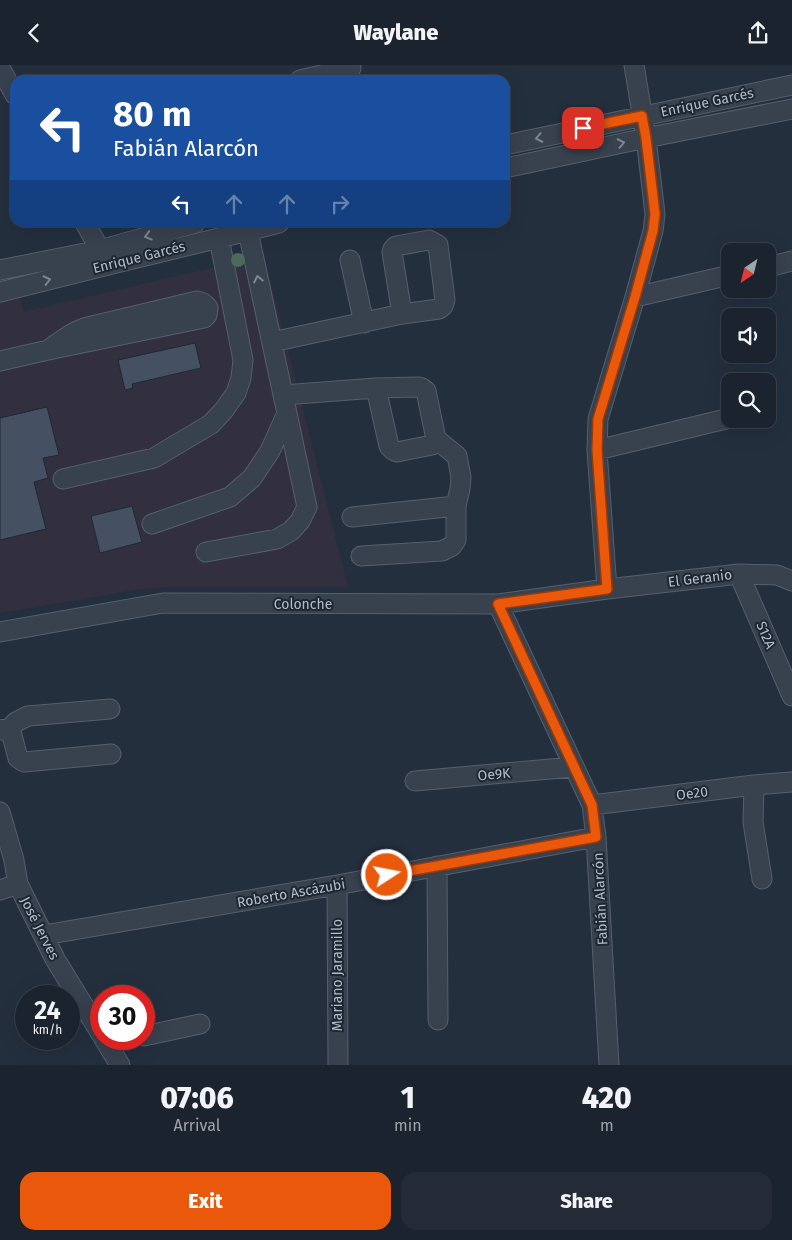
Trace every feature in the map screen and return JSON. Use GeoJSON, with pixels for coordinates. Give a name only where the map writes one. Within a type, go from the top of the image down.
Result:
{"type":"FeatureCollection","features":[{"type":"Feature","properties":{"kind":"street"},"geometry":{"type":"LineString","coordinates":[[607,589],[597,450],[598,419],[635,297],[653,231],[655,214],[646,138],[634,65]]}},
{"type":"Feature","properties":{"kind":"street"},"geometry":{"type":"LineString","coordinates":[[0,68],[10,86]]}},
{"type":"Feature","properties":{"kind":"street"},"geometry":{"type":"LineString","coordinates":[[328,75],[351,71]]}},
{"type":"Feature","properties":{"kind":"street","name":"Enrique Garcés"},"geometry":{"type":"LineString","coordinates":[[510,144],[792,85]]}},
{"type":"Feature","properties":{"kind":"street","name":"Enrique Garcés"},"geometry":{"type":"LineString","coordinates":[[510,167],[792,109]]}},
{"type":"Feature","properties":{"kind":"street"},"geometry":{"type":"LineString","coordinates":[[87,227],[104,257]]}},
{"type":"Feature","properties":{"kind":"street","name":"Enrique Garcés"},"geometry":{"type":"LineString","coordinates":[[0,292],[104,257],[184,227]]}},
{"type":"Feature","properties":{"kind":"street","name":"Enrique Garcés"},"geometry":{"type":"LineString","coordinates":[[0,270],[104,257],[219,238],[264,227]]}},
{"type":"Feature","properties":{"kind":"street"},"geometry":{"type":"LineString","coordinates":[[206,552],[277,539],[291,531],[300,521],[307,507],[248,231]]}},
{"type":"Feature","properties":{"kind":"street"},"geometry":{"type":"LineString","coordinates":[[63,479],[154,458],[211,424],[236,393],[241,378],[243,360],[219,238]]}},
{"type":"Feature","properties":{"kind":"street"},"geometry":{"type":"LineString","coordinates":[[350,260],[364,323]]}},
{"type":"Feature","properties":{"kind":"street"},"geometry":{"type":"LineString","coordinates":[[776,265],[792,261]]}},
{"type":"Feature","properties":{"kind":"street"},"geometry":{"type":"LineString","coordinates":[[635,297],[721,277]]}},
{"type":"Feature","properties":{"kind":"street"},"geometry":{"type":"LineString","coordinates":[[0,361],[204,318],[207,315],[208,308],[202,302],[197,301],[78,329],[48,350]]}},
{"type":"Feature","properties":{"kind":"street"},"geometry":{"type":"LineString","coordinates":[[238,332],[270,334],[364,323],[402,314]]}},
{"type":"Feature","properties":{"kind":"street"},"geometry":{"type":"LineString","coordinates":[[285,404],[376,388],[418,387],[426,391],[436,439],[456,456],[461,477],[456,506],[456,540],[452,546],[442,551],[361,556]]}},
{"type":"Feature","properties":{"kind":"street"},"geometry":{"type":"LineString","coordinates":[[376,388],[389,446],[393,450],[397,452],[432,445],[436,439]]}},
{"type":"Feature","properties":{"kind":"street"},"geometry":{"type":"LineString","coordinates":[[152,524],[230,497],[252,478],[270,451],[285,404]]}},
{"type":"Feature","properties":{"kind":"street"},"geometry":{"type":"LineString","coordinates":[[597,450],[721,420]]}},
{"type":"Feature","properties":{"kind":"street"},"geometry":{"type":"LineString","coordinates":[[352,517],[456,506]]}},
{"type":"Feature","properties":{"kind":"street","name":"El Geranio"},"geometry":{"type":"LineString","coordinates":[[607,589],[739,574],[777,575],[792,581]]}},
{"type":"Feature","properties":{"kind":"street","name":"S12A"},"geometry":{"type":"LineString","coordinates":[[739,574],[792,696]]}},
{"type":"Feature","properties":{"kind":"street","name":"Colonche"},"geometry":{"type":"LineString","coordinates":[[0,632],[163,603],[498,604],[607,589]]}},
{"type":"Feature","properties":{"kind":"street","name":"Fabián Alarcón"},"geometry":{"type":"LineString","coordinates":[[498,604],[592,805],[596,837],[609,1065]]}},
{"type":"Feature","properties":{"kind":"street"},"geometry":{"type":"LineString","coordinates":[[110,709],[28,716],[5,729],[18,758],[24,762],[111,754]]}},
{"type":"Feature","properties":{"kind":"street","name":"Oe9K"},"geometry":{"type":"LineString","coordinates":[[416,781],[574,767]]}},
{"type":"Feature","properties":{"kind":"street","name":"Oe20"},"geometry":{"type":"LineString","coordinates":[[592,805],[792,782]]}},
{"type":"Feature","properties":{"kind":"street"},"geometry":{"type":"LineString","coordinates":[[754,785],[753,822],[762,879]]}},
{"type":"Feature","properties":{"kind":"street","name":"José Jerves"},"geometry":{"type":"LineString","coordinates":[[0,812],[14,860],[9,887],[44,935],[55,959],[90,1016]]}},
{"type":"Feature","properties":{"kind":"street","name":"Roberto Ascázubi"},"geometry":{"type":"LineString","coordinates":[[44,935],[337,885],[596,837]]}},
{"type":"Feature","properties":{"kind":"street"},"geometry":{"type":"LineString","coordinates":[[438,866],[438,1020]]}},
{"type":"Feature","properties":{"kind":"street","name":"Mariano Jaramillo"},"geometry":{"type":"LineString","coordinates":[[337,885],[338,1065]]}},
{"type":"Feature","properties":{"kind":"street"},"geometry":{"type":"LineString","coordinates":[[155,1034],[200,1024]]}},
{"type":"Feature","properties":{"kind":"street","name":"José Jerves"},"geometry":{"type":"LineString","coordinates":[[111,1050],[120,1065]]}},
{"type":"Feature","properties":{"kind":"shaded area"},"geometry":{"type":"Polygon","coordinates":[[[264,256],[348,587],[169,587],[135,590],[0,613],[0,301],[19,296],[23,312],[264,256]]]}},
{"type":"Feature","properties":{"kind":"building"},"geometry":{"type":"Polygon","coordinates":[[[195,343],[201,368],[132,384],[133,388],[125,390],[118,360],[195,343]]]}},
{"type":"Feature","properties":{"kind":"building"},"geometry":{"type":"Polygon","coordinates":[[[47,407],[59,455],[43,458],[48,478],[34,482],[46,529],[0,540],[0,418],[47,407]]]}},
{"type":"Feature","properties":{"kind":"building"},"geometry":{"type":"Polygon","coordinates":[[[132,506],[142,542],[100,553],[91,516],[132,506]]]}},
{"type":"Feature","properties":{"kind":"route"},"geometry":{"type":"LineString","coordinates":[[387,875],[596,837],[592,805],[498,604],[607,589],[597,450],[598,419],[640,280],[653,231],[655,214],[642,116],[583,128]]}}]}
